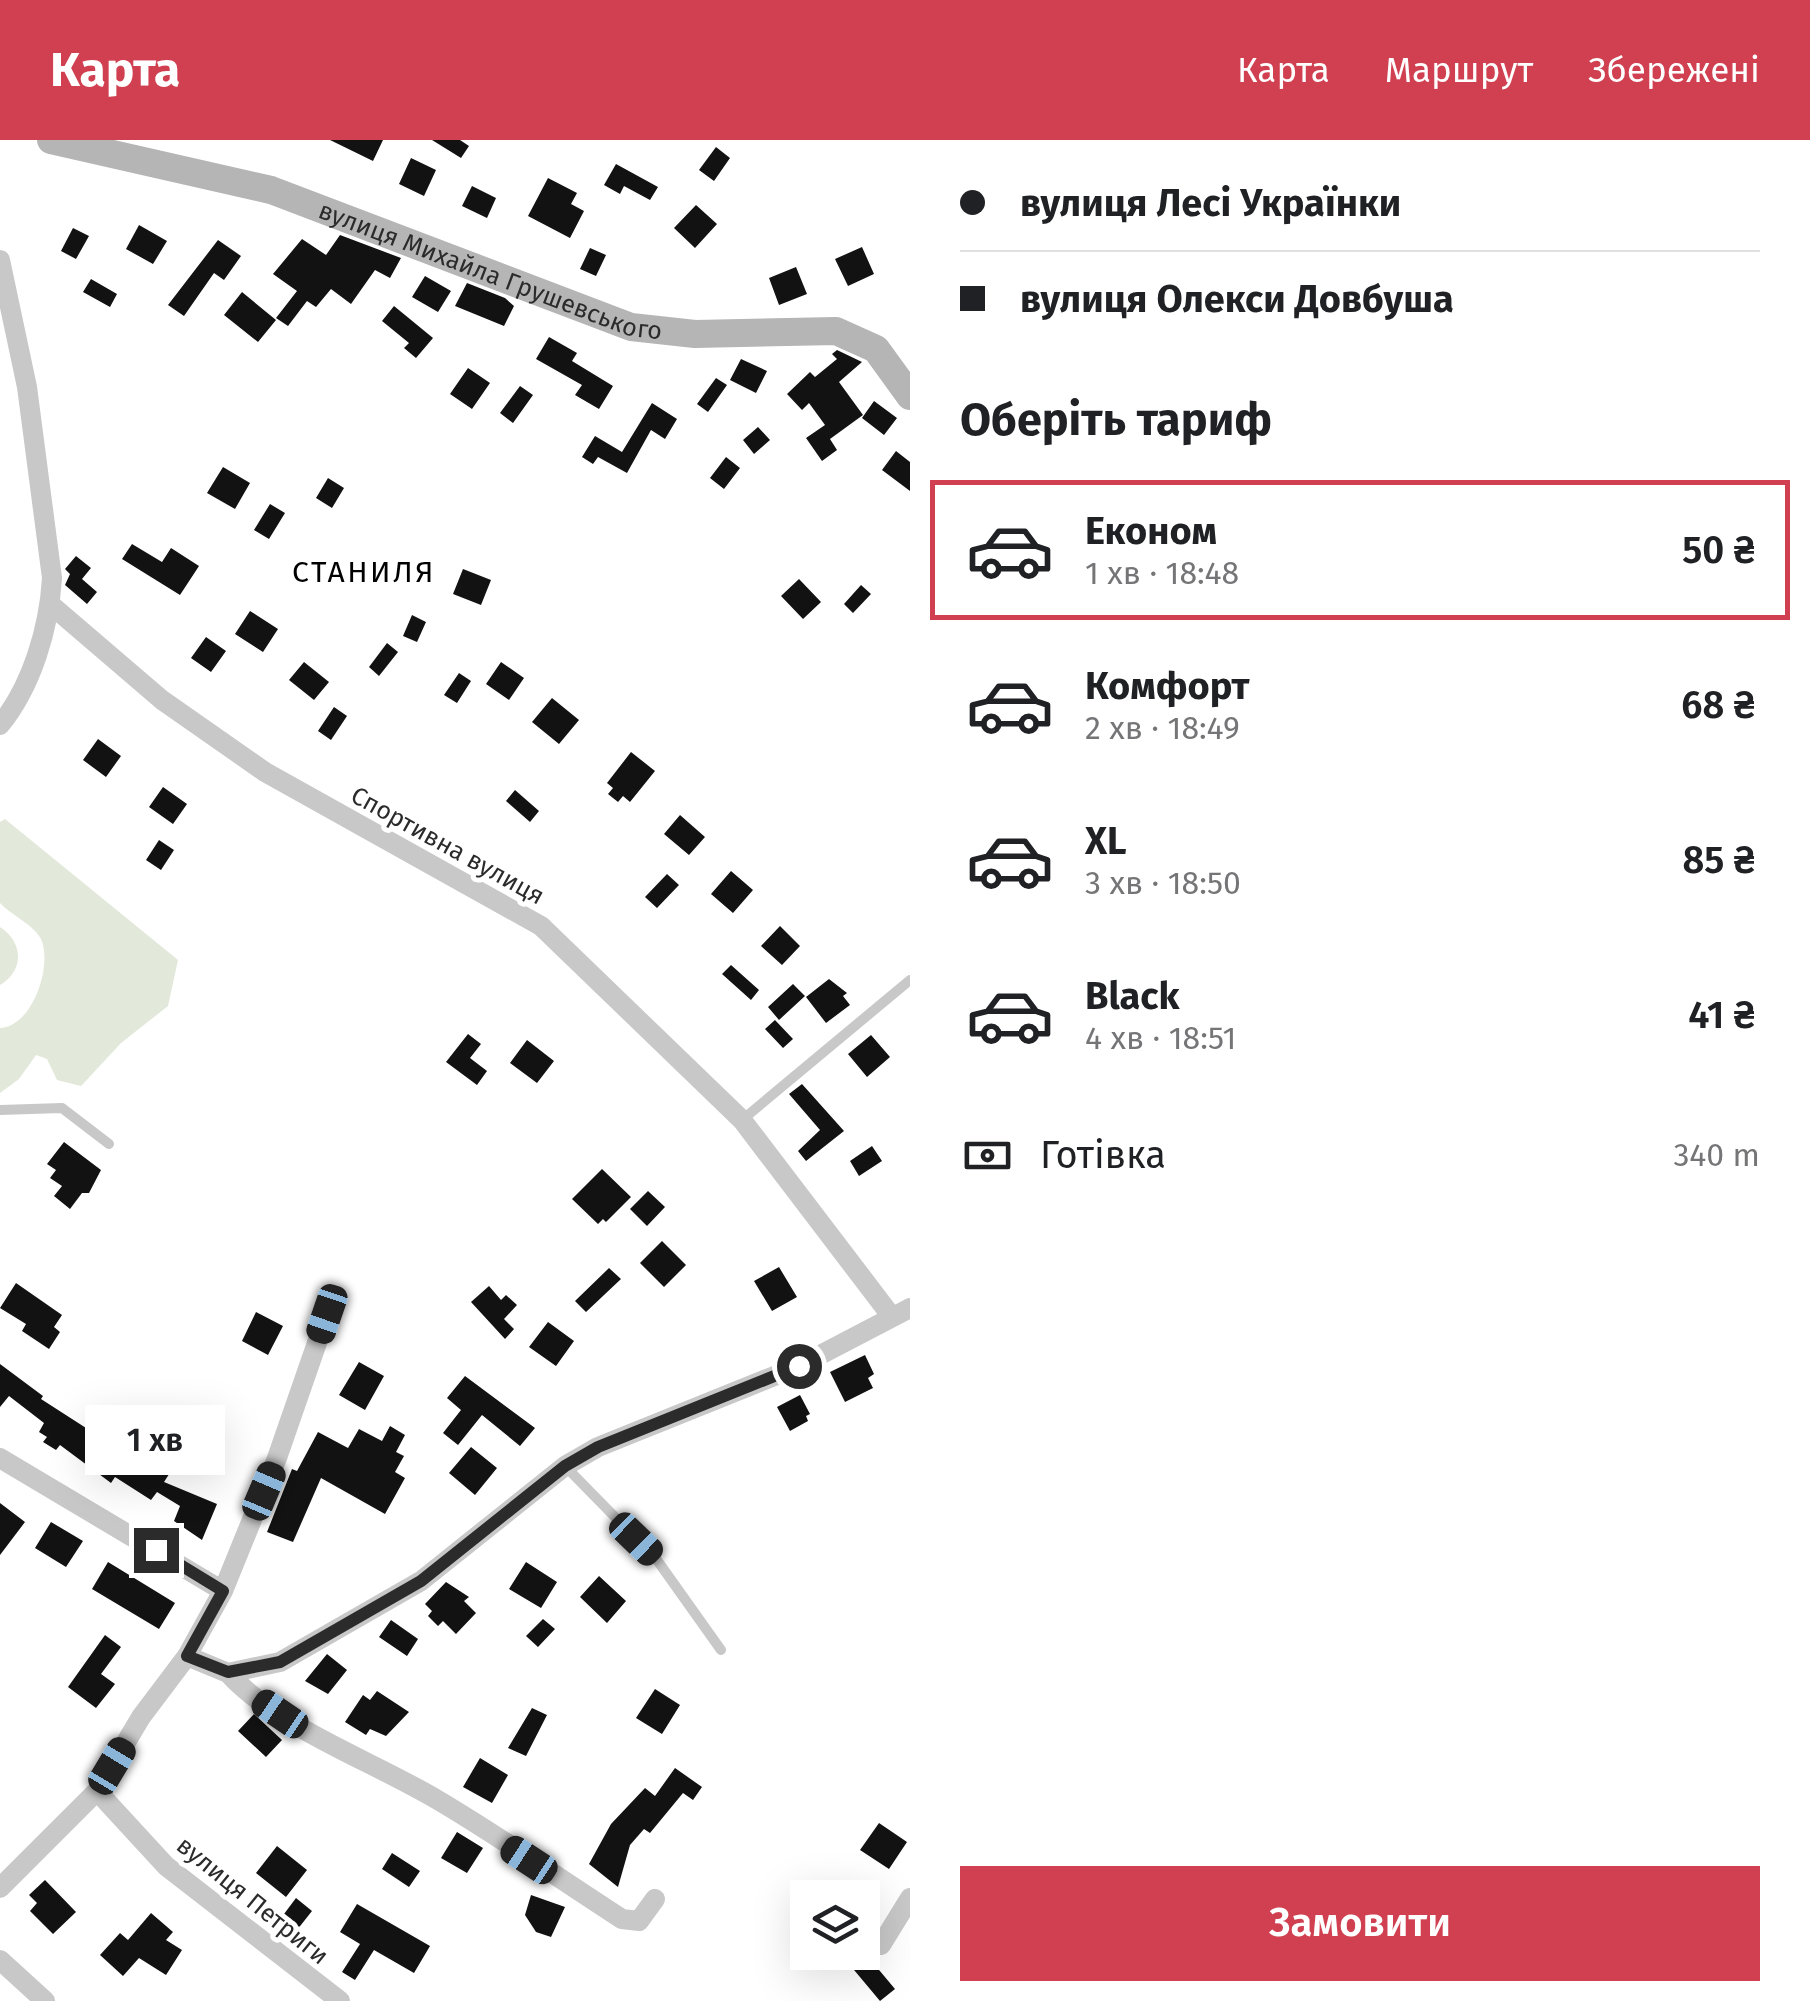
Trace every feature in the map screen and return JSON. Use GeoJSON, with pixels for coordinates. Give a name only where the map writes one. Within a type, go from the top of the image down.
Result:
{"type":"FeatureCollection","features":[{"type":"Feature","properties":{"kind":"street","name":"вулиця Михайла Грушевського"},"geometry":{"type":"LineString","coordinates":[[52,140],[271,190],[631,327],[695,334],[836,331],[876,349],[910,396]]}},
{"type":"Feature","properties":{"kind":"street"},"geometry":{"type":"LineString","coordinates":[[0,260],[3,298],[47,516],[50,604],[31,670],[14,708],[0,725]]}},
{"type":"Feature","properties":{"kind":"street","name":"Спортивна вулиця"},"geometry":{"type":"LineString","coordinates":[[50,604],[162,700],[265,772],[541,926],[742,1120],[901,1313]]}},
{"type":"Feature","properties":{"kind":"street"},"geometry":{"type":"LineString","coordinates":[[228,1672],[280,1662],[421,1581],[565,1466],[625,1432],[799,1366],[901,1313]]}},
{"type":"Feature","properties":{"kind":"street"},"geometry":{"type":"LineString","coordinates":[[0,1888],[97,1791],[141,1717],[187,1656],[223,1591],[277,1458],[327,1314]]}},
{"type":"Feature","properties":{"kind":"street"},"geometry":{"type":"LineString","coordinates":[[0,1458],[223,1591]]}},
{"type":"Feature","properties":{"kind":"street"},"geometry":{"type":"LineString","coordinates":[[187,1656],[228,1672],[241,1687],[280,1714],[437,1800],[622,1919],[640,1921],[655,1899]]}},
{"type":"Feature","properties":{"kind":"street","name":"вулиця Петриги"},"geometry":{"type":"LineString","coordinates":[[97,1791],[166,1866],[340,2001]]}},
{"type":"Feature","properties":{"kind":"street"},"geometry":{"type":"LineString","coordinates":[[881,1945],[910,1898]]}},
{"type":"Feature","properties":{"kind":"street"},"geometry":{"type":"LineString","coordinates":[[0,1960],[45,2001]]}},
{"type":"Feature","properties":{"kind":"lane"},"geometry":{"type":"LineString","coordinates":[[742,1120],[910,980]]}},
{"type":"Feature","properties":{"kind":"lane"},"geometry":{"type":"LineString","coordinates":[[0,1110],[62,1108],[109,1144]]}},
{"type":"Feature","properties":{"kind":"lane"},"geometry":{"type":"LineString","coordinates":[[565,1466],[657,1560],[721,1650]]}},
{"type":"Feature","properties":{"kind":"shaded area"},"geometry":{"type":"Polygon","coordinates":[[[5,819],[178,960],[168,1006],[121,1043],[81,1086],[57,1080],[47,1059],[36,1055],[19,1079],[0,1093],[0,1028],[11,1025],[30,1007],[44,964],[38,934],[0,903],[0,822],[5,819]]]}},
{"type":"Feature","properties":{"kind":"shaded area"},"geometry":{"type":"Polygon","coordinates":[[[0,927],[13,940],[18,956],[14,972],[0,985],[0,927]]]}},
{"type":"Feature","properties":{"kind":"building"},"geometry":{"type":"Polygon","coordinates":[[[330,140],[383,140],[373,161],[330,140]]]}},
{"type":"Feature","properties":{"kind":"building"},"geometry":{"type":"Polygon","coordinates":[[[432,140],[460,140],[469,146],[461,158],[432,140]]]}},
{"type":"Feature","properties":{"kind":"building"},"geometry":{"type":"Polygon","coordinates":[[[716,147],[730,158],[714,181],[699,170],[716,147]]]}},
{"type":"Feature","properties":{"kind":"building"},"geometry":{"type":"Polygon","coordinates":[[[411,158],[436,170],[424,196],[399,184],[411,158]]]}},
{"type":"Feature","properties":{"kind":"building"},"geometry":{"type":"Polygon","coordinates":[[[616,164],[658,187],[650,200],[624,186],[620,194],[604,185],[616,164]]]}},
{"type":"Feature","properties":{"kind":"building"},"geometry":{"type":"Polygon","coordinates":[[[548,178],[577,193],[571,204],[584,211],[570,238],[528,216],[548,178]]]}},
{"type":"Feature","properties":{"kind":"building"},"geometry":{"type":"Polygon","coordinates":[[[472,186],[496,198],[487,218],[462,206],[472,186]]]}},
{"type":"Feature","properties":{"kind":"building"},"geometry":{"type":"Polygon","coordinates":[[[696,205],[717,224],[695,248],[674,228],[696,205]]]}},
{"type":"Feature","properties":{"kind":"building"},"geometry":{"type":"Polygon","coordinates":[[[139,225],[167,241],[153,264],[126,249],[139,225]]]}},
{"type":"Feature","properties":{"kind":"building"},"geometry":{"type":"Polygon","coordinates":[[[73,228],[89,236],[76,259],[61,251],[73,228]]]}},
{"type":"Feature","properties":{"kind":"building"},"geometry":{"type":"Polygon","coordinates":[[[340,235],[401,258],[390,278],[375,270],[351,304],[331,289],[316,307],[307,301],[288,326],[276,318],[297,291],[273,274],[302,239],[326,255],[340,235]]]}},
{"type":"Feature","properties":{"kind":"building"},"geometry":{"type":"Polygon","coordinates":[[[218,240],[241,256],[224,280],[214,273],[184,316],[168,305],[218,240]]]}},
{"type":"Feature","properties":{"kind":"building"},"geometry":{"type":"Polygon","coordinates":[[[862,247],[874,274],[848,286],[835,259],[862,247]]]}},
{"type":"Feature","properties":{"kind":"building"},"geometry":{"type":"Polygon","coordinates":[[[590,248],[606,255],[596,276],[580,269],[590,248]]]}},
{"type":"Feature","properties":{"kind":"building"},"geometry":{"type":"Polygon","coordinates":[[[796,267],[807,294],[779,305],[769,278],[796,267]]]}},
{"type":"Feature","properties":{"kind":"building"},"geometry":{"type":"Polygon","coordinates":[[[425,276],[451,291],[438,312],[412,297],[425,276]]]}},
{"type":"Feature","properties":{"kind":"building"},"geometry":{"type":"Polygon","coordinates":[[[91,279],[117,294],[110,307],[83,292],[91,279]]]}},
{"type":"Feature","properties":{"kind":"building"},"geometry":{"type":"Polygon","coordinates":[[[467,283],[505,298],[514,306],[504,326],[455,306],[467,283]]]}},
{"type":"Feature","properties":{"kind":"building"},"geometry":{"type":"Polygon","coordinates":[[[242,292],[276,320],[258,342],[224,315],[242,292]]]}},
{"type":"Feature","properties":{"kind":"building"},"geometry":{"type":"Polygon","coordinates":[[[394,306],[433,338],[416,358],[404,348],[409,343],[382,321],[394,306]]]}},
{"type":"Feature","properties":{"kind":"building"},"geometry":{"type":"Polygon","coordinates":[[[549,337],[577,353],[572,361],[613,386],[599,409],[575,395],[582,385],[536,359],[549,337]]]}},
{"type":"Feature","properties":{"kind":"building"},"geometry":{"type":"Polygon","coordinates":[[[837,350],[862,362],[839,382],[863,415],[830,439],[837,450],[822,461],[806,438],[825,425],[809,403],[802,410],[787,394],[810,372],[815,377],[837,359],[832,354],[837,350]]]}},
{"type":"Feature","properties":{"kind":"building"},"geometry":{"type":"Polygon","coordinates":[[[741,359],[767,371],[756,393],[730,380],[741,359]]]}},
{"type":"Feature","properties":{"kind":"building"},"geometry":{"type":"Polygon","coordinates":[[[468,368],[490,383],[472,409],[450,394],[468,368]]]}},
{"type":"Feature","properties":{"kind":"building"},"geometry":{"type":"Polygon","coordinates":[[[716,378],[727,385],[708,412],[697,404],[716,378]]]}},
{"type":"Feature","properties":{"kind":"building"},"geometry":{"type":"Polygon","coordinates":[[[520,386],[533,395],[513,423],[500,413],[520,386]]]}},
{"type":"Feature","properties":{"kind":"building"},"geometry":{"type":"Polygon","coordinates":[[[874,401],[897,418],[884,435],[862,418],[874,401]]]}},
{"type":"Feature","properties":{"kind":"building"},"geometry":{"type":"Polygon","coordinates":[[[652,403],[677,419],[665,439],[651,430],[627,473],[598,457],[593,464],[582,457],[595,436],[622,452],[652,403]]]}},
{"type":"Feature","properties":{"kind":"building"},"geometry":{"type":"Polygon","coordinates":[[[758,427],[770,440],[754,454],[743,440],[758,427]]]}},
{"type":"Feature","properties":{"kind":"building"},"geometry":{"type":"Polygon","coordinates":[[[896,451],[910,462],[910,491],[882,470],[896,451]]]}},
{"type":"Feature","properties":{"kind":"building"},"geometry":{"type":"Polygon","coordinates":[[[726,457],[740,468],[724,489],[710,478],[726,457]]]}},
{"type":"Feature","properties":{"kind":"building"},"geometry":{"type":"Polygon","coordinates":[[[223,467],[250,483],[235,509],[207,493],[223,467]]]}},
{"type":"Feature","properties":{"kind":"building"},"geometry":{"type":"Polygon","coordinates":[[[328,478],[344,488],[332,508],[316,498],[328,478]]]}},
{"type":"Feature","properties":{"kind":"building"},"geometry":{"type":"Polygon","coordinates":[[[270,504],[285,513],[269,539],[254,530],[270,504]]]}},
{"type":"Feature","properties":{"kind":"building"},"geometry":{"type":"Polygon","coordinates":[[[132,544],[162,562],[171,548],[199,566],[180,595],[122,559],[132,544]]]}},
{"type":"Feature","properties":{"kind":"building"},"geometry":{"type":"Polygon","coordinates":[[[76,556],[91,568],[82,579],[97,592],[87,604],[65,585],[70,574],[65,569],[76,556]]]}},
{"type":"Feature","properties":{"kind":"building"},"geometry":{"type":"Polygon","coordinates":[[[463,569],[491,580],[481,605],[453,594],[463,569]]]}},
{"type":"Feature","properties":{"kind":"building"},"geometry":{"type":"Polygon","coordinates":[[[799,579],[821,602],[803,619],[781,596],[799,579]]]}},
{"type":"Feature","properties":{"kind":"building"},"geometry":{"type":"Polygon","coordinates":[[[861,585],[871,594],[853,613],[844,604],[861,585]]]}},
{"type":"Feature","properties":{"kind":"building"},"geometry":{"type":"Polygon","coordinates":[[[250,611],[278,629],[263,652],[235,634],[250,611]]]}},
{"type":"Feature","properties":{"kind":"building"},"geometry":{"type":"Polygon","coordinates":[[[412,615],[426,622],[417,642],[403,636],[412,615]]]}},
{"type":"Feature","properties":{"kind":"building"},"geometry":{"type":"Polygon","coordinates":[[[206,637],[226,651],[211,672],[191,658],[206,637]]]}},
{"type":"Feature","properties":{"kind":"building"},"geometry":{"type":"Polygon","coordinates":[[[387,643],[398,652],[379,676],[369,667],[387,643]]]}},
{"type":"Feature","properties":{"kind":"building"},"geometry":{"type":"Polygon","coordinates":[[[304,662],[329,682],[314,700],[289,680],[304,662]]]}},
{"type":"Feature","properties":{"kind":"building"},"geometry":{"type":"Polygon","coordinates":[[[501,662],[524,678],[509,700],[486,684],[501,662]]]}},
{"type":"Feature","properties":{"kind":"building"},"geometry":{"type":"Polygon","coordinates":[[[459,673],[471,681],[457,703],[444,695],[459,673]]]}},
{"type":"Feature","properties":{"kind":"building"},"geometry":{"type":"Polygon","coordinates":[[[552,698],[579,720],[559,744],[532,722],[552,698]]]}},
{"type":"Feature","properties":{"kind":"building"},"geometry":{"type":"Polygon","coordinates":[[[334,707],[347,716],[331,740],[318,731],[334,707]]]}},
{"type":"Feature","properties":{"kind":"building"},"geometry":{"type":"Polygon","coordinates":[[[98,739],[121,756],[106,777],[83,760],[98,739]]]}},
{"type":"Feature","properties":{"kind":"building"},"geometry":{"type":"Polygon","coordinates":[[[631,752],[655,771],[630,802],[623,796],[618,802],[608,794],[613,788],[607,783],[631,752]]]}},
{"type":"Feature","properties":{"kind":"building"},"geometry":{"type":"Polygon","coordinates":[[[163,787],[187,804],[173,824],[149,807],[163,787]]]}},
{"type":"Feature","properties":{"kind":"building"},"geometry":{"type":"Polygon","coordinates":[[[515,790],[539,811],[530,822],[506,801],[515,790]]]}},
{"type":"Feature","properties":{"kind":"building"},"geometry":{"type":"Polygon","coordinates":[[[680,815],[705,837],[689,855],[664,834],[680,815]]]}},
{"type":"Feature","properties":{"kind":"building"},"geometry":{"type":"Polygon","coordinates":[[[159,840],[174,850],[161,870],[146,860],[159,840]]]}},
{"type":"Feature","properties":{"kind":"building"},"geometry":{"type":"Polygon","coordinates":[[[731,871],[753,890],[733,913],[711,894],[731,871]]]}},
{"type":"Feature","properties":{"kind":"building"},"geometry":{"type":"Polygon","coordinates":[[[667,874],[679,885],[657,908],[645,897],[667,874]]]}},
{"type":"Feature","properties":{"kind":"building"},"geometry":{"type":"Polygon","coordinates":[[[780,926],[800,946],[782,965],[761,946],[780,926]]]}},
{"type":"Feature","properties":{"kind":"building"},"geometry":{"type":"Polygon","coordinates":[[[731,965],[759,990],[751,1000],[722,974],[731,965]]]}},
{"type":"Feature","properties":{"kind":"building"},"geometry":{"type":"Polygon","coordinates":[[[829,979],[847,993],[843,996],[850,1005],[826,1023],[806,997],[829,979]]]}},
{"type":"Feature","properties":{"kind":"building"},"geometry":{"type":"Polygon","coordinates":[[[793,984],[805,996],[779,1020],[768,1007],[793,984]]]}},
{"type":"Feature","properties":{"kind":"building"},"geometry":{"type":"Polygon","coordinates":[[[775,1020],[793,1039],[783,1048],[765,1029],[775,1020]]]}},
{"type":"Feature","properties":{"kind":"building"},"geometry":{"type":"Polygon","coordinates":[[[468,1034],[481,1044],[470,1058],[487,1071],[477,1085],[446,1062],[468,1034]]]}},
{"type":"Feature","properties":{"kind":"building"},"geometry":{"type":"Polygon","coordinates":[[[871,1035],[890,1057],[867,1077],[848,1054],[871,1035]]]}},
{"type":"Feature","properties":{"kind":"building"},"geometry":{"type":"Polygon","coordinates":[[[527,1040],[554,1061],[537,1083],[510,1063],[527,1040]]]}},
{"type":"Feature","properties":{"kind":"building"},"geometry":{"type":"Polygon","coordinates":[[[802,1084],[844,1131],[806,1161],[798,1151],[820,1130],[789,1094],[802,1084]]]}},
{"type":"Feature","properties":{"kind":"building"},"geometry":{"type":"Polygon","coordinates":[[[64,1142],[101,1170],[89,1193],[82,1193],[70,1209],[54,1196],[62,1186],[50,1178],[56,1170],[47,1164],[64,1142]]]}},
{"type":"Feature","properties":{"kind":"building"},"geometry":{"type":"Polygon","coordinates":[[[872,1146],[882,1161],[859,1176],[850,1161],[872,1146]]]}},
{"type":"Feature","properties":{"kind":"building"},"geometry":{"type":"Polygon","coordinates":[[[602,1169],[631,1197],[606,1222],[603,1219],[598,1224],[572,1199],[602,1169]]]}},
{"type":"Feature","properties":{"kind":"building"},"geometry":{"type":"Polygon","coordinates":[[[648,1191],[665,1207],[647,1226],[630,1209],[648,1191]]]}},
{"type":"Feature","properties":{"kind":"building"},"geometry":{"type":"Polygon","coordinates":[[[662,1241],[686,1265],[664,1287],[640,1263],[662,1241]]]}},
{"type":"Feature","properties":{"kind":"building"},"geometry":{"type":"Polygon","coordinates":[[[779,1267],[797,1297],[772,1311],[754,1281],[779,1267]]]}},
{"type":"Feature","properties":{"kind":"building"},"geometry":{"type":"Polygon","coordinates":[[[609,1268],[621,1279],[586,1312],[575,1301],[609,1268]]]}},
{"type":"Feature","properties":{"kind":"building"},"geometry":{"type":"Polygon","coordinates":[[[16,1283],[62,1315],[54,1327],[60,1332],[49,1349],[22,1331],[26,1324],[0,1308],[16,1283]]]}},
{"type":"Feature","properties":{"kind":"building"},"geometry":{"type":"Polygon","coordinates":[[[489,1286],[501,1300],[506,1295],[517,1305],[504,1319],[514,1329],[505,1339],[471,1302],[489,1286]]]}},
{"type":"Feature","properties":{"kind":"building"},"geometry":{"type":"Polygon","coordinates":[[[256,1312],[283,1326],[268,1355],[242,1341],[256,1312]]]}},
{"type":"Feature","properties":{"kind":"building"},"geometry":{"type":"Polygon","coordinates":[[[548,1322],[574,1341],[556,1366],[529,1347],[548,1322]]]}},
{"type":"Feature","properties":{"kind":"building"},"geometry":{"type":"Polygon","coordinates":[[[865,1355],[874,1374],[868,1378],[873,1388],[845,1402],[830,1372],[865,1355]]]}},
{"type":"Feature","properties":{"kind":"building"},"geometry":{"type":"Polygon","coordinates":[[[359,1362],[384,1376],[365,1410],[339,1395],[359,1362]]]}},
{"type":"Feature","properties":{"kind":"building"},"geometry":{"type":"Polygon","coordinates":[[[0,1364],[43,1396],[41,1399],[100,1437],[102,1433],[141,1458],[146,1451],[173,1468],[164,1482],[217,1504],[202,1540],[174,1521],[180,1506],[157,1492],[151,1500],[115,1477],[111,1483],[60,1445],[56,1450],[43,1442],[47,1437],[39,1432],[44,1423],[9,1396],[0,1407],[0,1364]]]}},
{"type":"Feature","properties":{"kind":"building"},"geometry":{"type":"Polygon","coordinates":[[[465,1376],[535,1428],[520,1446],[482,1415],[458,1445],[443,1433],[461,1410],[447,1398],[465,1376]]]}},
{"type":"Feature","properties":{"kind":"building"},"geometry":{"type":"Polygon","coordinates":[[[800,1395],[810,1414],[806,1416],[808,1421],[790,1431],[777,1407],[800,1395]]]}},
{"type":"Feature","properties":{"kind":"building"},"geometry":{"type":"Polygon","coordinates":[[[390,1426],[405,1435],[396,1452],[404,1456],[395,1472],[405,1478],[385,1514],[321,1478],[293,1542],[267,1532],[292,1469],[297,1471],[318,1432],[348,1448],[359,1429],[382,1441],[390,1426]]]}},
{"type":"Feature","properties":{"kind":"building"},"geometry":{"type":"Polygon","coordinates":[[[471,1447],[497,1468],[475,1495],[449,1473],[471,1447]]]}},
{"type":"Feature","properties":{"kind":"building"},"geometry":{"type":"Polygon","coordinates":[[[0,1503],[25,1522],[0,1555],[0,1503]]]}},
{"type":"Feature","properties":{"kind":"building"},"geometry":{"type":"Polygon","coordinates":[[[51,1522],[83,1541],[66,1567],[35,1548],[51,1522]]]}},
{"type":"Feature","properties":{"kind":"building"},"geometry":{"type":"Polygon","coordinates":[[[108,1562],[175,1603],[159,1629],[92,1589],[108,1562]]]}},
{"type":"Feature","properties":{"kind":"building"},"geometry":{"type":"Polygon","coordinates":[[[526,1562],[557,1582],[541,1608],[509,1589],[526,1562]]]}},
{"type":"Feature","properties":{"kind":"building"},"geometry":{"type":"Polygon","coordinates":[[[599,1576],[626,1601],[607,1623],[580,1597],[599,1576]]]}},
{"type":"Feature","properties":{"kind":"building"},"geometry":{"type":"Polygon","coordinates":[[[446,1582],[469,1597],[464,1601],[476,1613],[456,1634],[443,1621],[438,1626],[428,1616],[432,1611],[425,1604],[446,1582]]]}},
{"type":"Feature","properties":{"kind":"building"},"geometry":{"type":"Polygon","coordinates":[[[543,1619],[555,1629],[538,1647],[526,1636],[543,1619]]]}},
{"type":"Feature","properties":{"kind":"building"},"geometry":{"type":"Polygon","coordinates":[[[391,1620],[418,1639],[407,1656],[379,1637],[391,1620]]]}},
{"type":"Feature","properties":{"kind":"building"},"geometry":{"type":"Polygon","coordinates":[[[105,1635],[121,1647],[101,1674],[115,1684],[96,1708],[68,1687],[105,1635]]]}},
{"type":"Feature","properties":{"kind":"building"},"geometry":{"type":"Polygon","coordinates":[[[327,1654],[347,1670],[328,1694],[305,1681],[327,1654]]]}},
{"type":"Feature","properties":{"kind":"building"},"geometry":{"type":"Polygon","coordinates":[[[655,1689],[680,1705],[662,1734],[636,1718],[655,1689]]]}},
{"type":"Feature","properties":{"kind":"building"},"geometry":{"type":"Polygon","coordinates":[[[377,1691],[409,1712],[386,1736],[370,1729],[366,1735],[345,1722],[363,1695],[370,1700],[377,1691]]]}},
{"type":"Feature","properties":{"kind":"building"},"geometry":{"type":"Polygon","coordinates":[[[532,1708],[547,1715],[526,1756],[508,1748],[532,1708]]]}},
{"type":"Feature","properties":{"kind":"building"},"geometry":{"type":"Polygon","coordinates":[[[254,1714],[282,1740],[266,1757],[238,1731],[254,1714]]]}},
{"type":"Feature","properties":{"kind":"building"},"geometry":{"type":"Polygon","coordinates":[[[480,1758],[508,1775],[492,1803],[463,1787],[480,1758]]]}},
{"type":"Feature","properties":{"kind":"building"},"geometry":{"type":"Polygon","coordinates":[[[675,1768],[702,1787],[693,1800],[683,1793],[650,1833],[644,1829],[630,1845],[618,1887],[589,1864],[611,1824],[645,1788],[655,1796],[675,1768]]]}},
{"type":"Feature","properties":{"kind":"building"},"geometry":{"type":"Polygon","coordinates":[[[879,1823],[907,1842],[889,1869],[860,1850],[879,1823]]]}},
{"type":"Feature","properties":{"kind":"building"},"geometry":{"type":"Polygon","coordinates":[[[457,1832],[483,1848],[467,1873],[441,1858],[457,1832]]]}},
{"type":"Feature","properties":{"kind":"building"},"geometry":{"type":"Polygon","coordinates":[[[277,1846],[307,1870],[286,1897],[256,1873],[277,1846]]]}},
{"type":"Feature","properties":{"kind":"building"},"geometry":{"type":"Polygon","coordinates":[[[392,1853],[420,1871],[409,1887],[382,1869],[392,1853]]]}},
{"type":"Feature","properties":{"kind":"building"},"geometry":{"type":"Polygon","coordinates":[[[45,1880],[76,1912],[53,1934],[30,1911],[37,1903],[29,1895],[45,1880]]]}},
{"type":"Feature","properties":{"kind":"building"},"geometry":{"type":"Polygon","coordinates":[[[531,1895],[565,1907],[551,1937],[536,1932],[525,1915],[531,1895]]]}},
{"type":"Feature","properties":{"kind":"building"},"geometry":{"type":"Polygon","coordinates":[[[296,1898],[312,1911],[297,1930],[281,1918],[296,1898]]]}},
{"type":"Feature","properties":{"kind":"building"},"geometry":{"type":"Polygon","coordinates":[[[357,1904],[430,1946],[414,1973],[374,1950],[355,1980],[342,1972],[360,1944],[340,1932],[357,1904]]]}},
{"type":"Feature","properties":{"kind":"building"},"geometry":{"type":"Polygon","coordinates":[[[151,1913],[173,1932],[166,1940],[182,1950],[166,1975],[139,1958],[123,1976],[100,1955],[120,1933],[128,1940],[151,1913]]]}},
{"type":"Feature","properties":{"kind":"building"},"geometry":{"type":"Polygon","coordinates":[[[854,1970],[879,1970],[895,1989],[880,2001],[854,1970]]]}},
{"type":"Feature","properties":{"kind":"district","name":"СТАНИЛЯ"},"geometry":{"type":"Point","coordinates":[364,572]}},
{"type":"Feature","properties":{"kind":"route"},"geometry":{"type":"LineString","coordinates":[[156,1550],[223,1591],[187,1656],[228,1672],[254,1670],[280,1662],[421,1581],[565,1466],[598,1447],[625,1432],[799,1366]]}}]}
